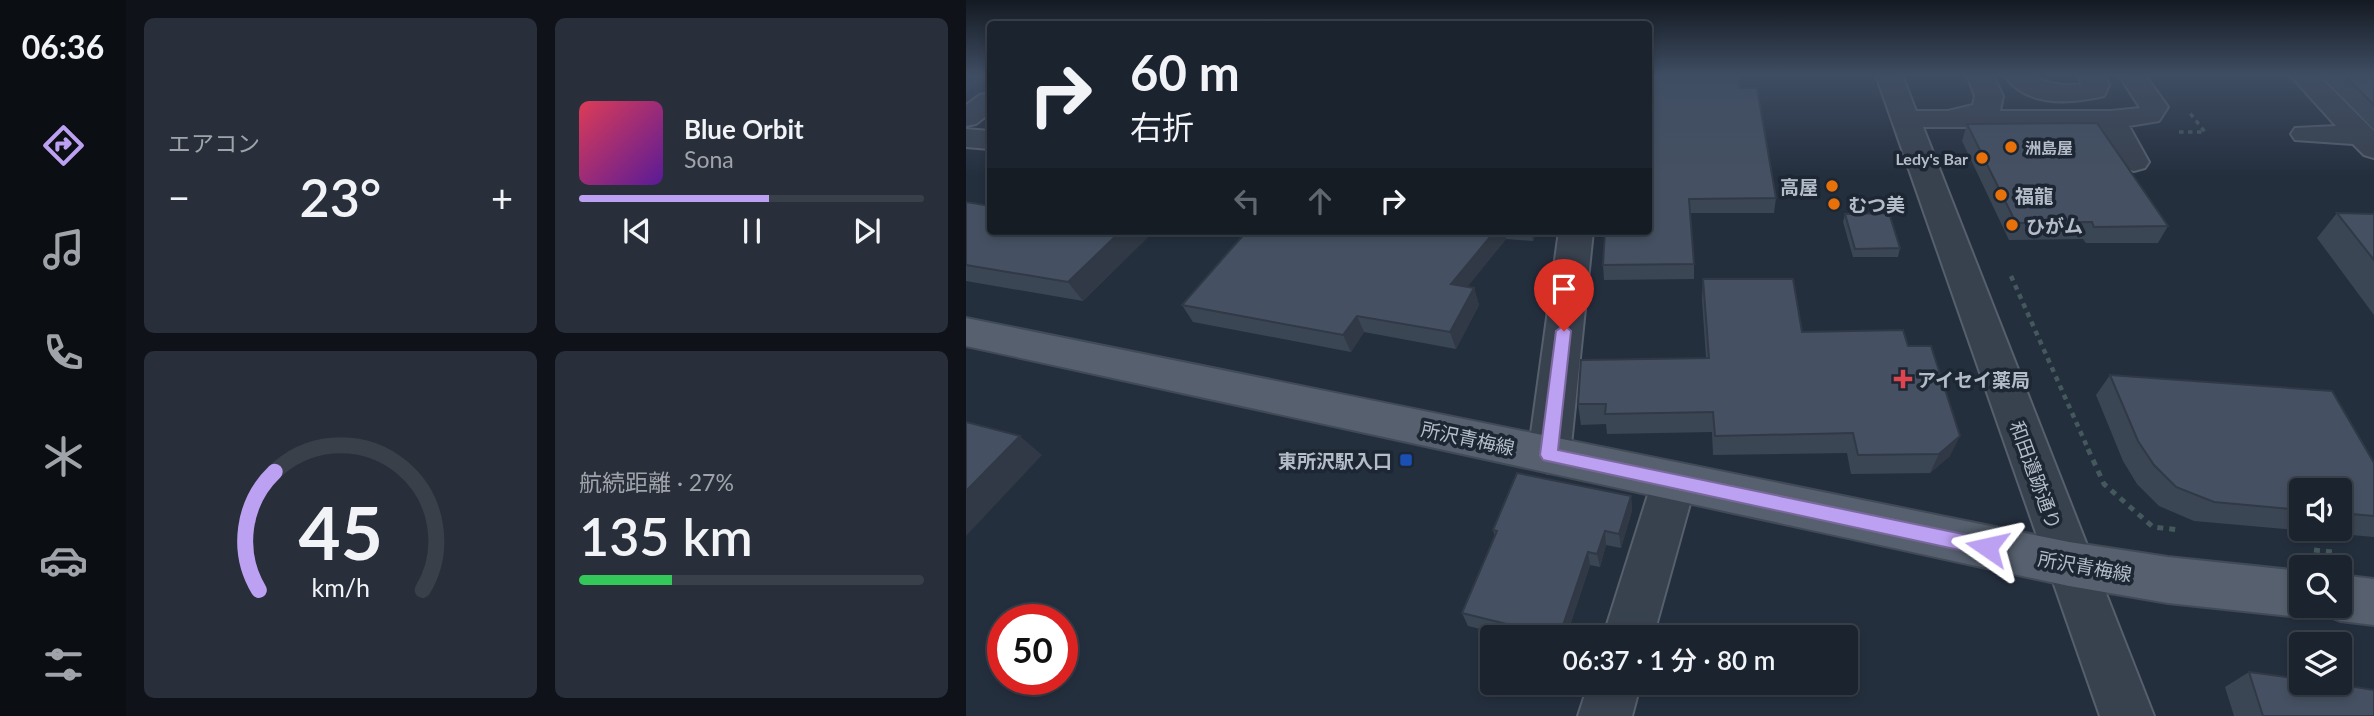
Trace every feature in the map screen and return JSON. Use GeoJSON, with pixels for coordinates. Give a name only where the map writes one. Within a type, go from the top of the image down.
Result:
{"type":"FeatureCollection","features":[{"type":"Feature","properties":{"kind":"main road","name":"所沢青梅線"},"geometry":{"type":"LineString","coordinates":[[966,332],[2069,564],[2168,580],[2289,593]]}},
{"type":"Feature","properties":{"kind":"main road"},"geometry":{"type":"LineString","coordinates":[[2352,585],[2374,602]]}},
{"type":"Feature","properties":{"kind":"street","name":"和田遺跡通り"},"geometry":{"type":"LineString","coordinates":[[1902,108],[2127,716]]}},
{"type":"Feature","properties":{"kind":"street"},"geometry":{"type":"LineString","coordinates":[[1943,120],[1986,108]]}},
{"type":"Feature","properties":{"kind":"street"},"geometry":{"type":"LineString","coordinates":[[1906,119],[2114,126],[2149,115],[2153,108]]}},
{"type":"Feature","properties":{"kind":"street"},"geometry":{"type":"LineString","coordinates":[[2336,108],[2370,143]]}},
{"type":"Feature","properties":{"kind":"street"},"geometry":{"type":"LineString","coordinates":[[2114,126],[2134,162]]}},
{"type":"Feature","properties":{"kind":"street"},"geometry":{"type":"LineString","coordinates":[[2305,134],[2370,143]]}},
{"type":"Feature","properties":{"kind":"street"},"geometry":{"type":"LineString","coordinates":[[966,138],[987,140]]}},
{"type":"Feature","properties":{"kind":"street"},"geometry":{"type":"LineString","coordinates":[[1549,455],[1576,235]]}},
{"type":"Feature","properties":{"kind":"street"},"geometry":{"type":"LineString","coordinates":[[1632,625],[1674,482]]}},
{"type":"Feature","properties":{"kind":"street"},"geometry":{"type":"LineString","coordinates":[[1605,716],[1611,695]]}},
{"type":"Feature","properties":{"kind":"path"},"geometry":{"type":"LineString","coordinates":[[2114,126],[2205,132],[2186,108]]}},
{"type":"Feature","properties":{"kind":"path"},"geometry":{"type":"LineString","coordinates":[[2007,267],[2104,484],[2153,527],[2181,531]]}},
{"type":"Feature","properties":{"kind":"path"},"geometry":{"type":"LineString","coordinates":[[2303,548],[2312,555]]}},
{"type":"Feature","properties":{"kind":"building"},"geometry":{"type":"Polygon","coordinates":[[[1652,108],[1761,108],[1776,198],[1689,199],[1694,264],[1603,265],[1605,235],[1652,235],[1652,108]]]}},
{"type":"Feature","properties":{"kind":"building"},"geometry":{"type":"Polygon","coordinates":[[[2097,123],[2168,226],[2094,227],[2092,222],[2016,223],[1967,124],[2097,123]]]}},
{"type":"Feature","properties":{"kind":"building"},"geometry":{"type":"Polygon","coordinates":[[[966,202],[987,206],[987,235],[1117,235],[1068,282],[966,265],[966,202]]]}},
{"type":"Feature","properties":{"kind":"building"},"geometry":{"type":"Polygon","coordinates":[[[1889,213],[1900,248],[1855,249],[1845,214],[1889,213]]]}},
{"type":"Feature","properties":{"kind":"building"},"geometry":{"type":"Polygon","coordinates":[[[2337,213],[2374,214],[2374,260],[2337,213]]]}},
{"type":"Feature","properties":{"kind":"building"},"geometry":{"type":"Polygon","coordinates":[[[1243,235],[1492,235],[1451,284],[1474,288],[1450,332],[1357,316],[1343,335],[1182,305],[1243,235]]]}},
{"type":"Feature","properties":{"kind":"building"},"geometry":{"type":"Polygon","coordinates":[[[1703,279],[1793,279],[1802,332],[1903,330],[1908,346],[1931,346],[1960,436],[1939,454],[1858,455],[1853,433],[1715,436],[1713,412],[1605,414],[1606,404],[1578,404],[1581,360],[1709,358],[1703,279]]]}},
{"type":"Feature","properties":{"kind":"building"},"geometry":{"type":"Polygon","coordinates":[[[2110,375],[2332,391],[2374,463],[2374,516],[2352,514],[2352,478],[2289,478],[2289,509],[2214,502],[2176,487],[2154,465],[2138,441],[2110,375]]]}},
{"type":"Feature","properties":{"kind":"building"},"geometry":{"type":"Polygon","coordinates":[[[966,422],[1020,436],[966,491],[966,422]]]}},
{"type":"Feature","properties":{"kind":"building"},"geometry":{"type":"Polygon","coordinates":[[[1517,473],[1631,496],[1619,534],[1605,531],[1597,554],[1588,552],[1563,625],[1510,625],[1462,613],[1497,531],[1493,530],[1517,473]]]}},
{"type":"Feature","properties":{"kind":"building"},"geometry":{"type":"Polygon","coordinates":[[[2249,672],[2289,677],[2289,695],[2352,695],[2352,687],[2374,690],[2374,716],[2263,716],[2249,672]]]}},
{"type":"Feature","properties":{"kind":"place","name":"洲島屋"},"geometry":{"type":"Point","coordinates":[2011,147]}},
{"type":"Feature","properties":{"kind":"place","name":"Ledy's Bar"},"geometry":{"type":"Point","coordinates":[1982,158]}},
{"type":"Feature","properties":{"kind":"place","name":"高屋"},"geometry":{"type":"Point","coordinates":[1832,186]}},
{"type":"Feature","properties":{"kind":"place","name":"福龍"},"geometry":{"type":"Point","coordinates":[2001,195]}},
{"type":"Feature","properties":{"kind":"place","name":"むつ美"},"geometry":{"type":"Point","coordinates":[1834,204]}},
{"type":"Feature","properties":{"kind":"place","name":"ひがム"},"geometry":{"type":"Point","coordinates":[2012,225]}},
{"type":"Feature","properties":{"kind":"place","name":"アイセイ薬局"},"geometry":{"type":"Point","coordinates":[1903,379]}},
{"type":"Feature","properties":{"kind":"place","name":"東所沢駅入口"},"geometry":{"type":"Point","coordinates":[1406,460]}},
{"type":"Feature","properties":{"kind":"route"},"geometry":{"type":"LineString","coordinates":[[1564,331],[1549,455],[1987,547]]}}]}
